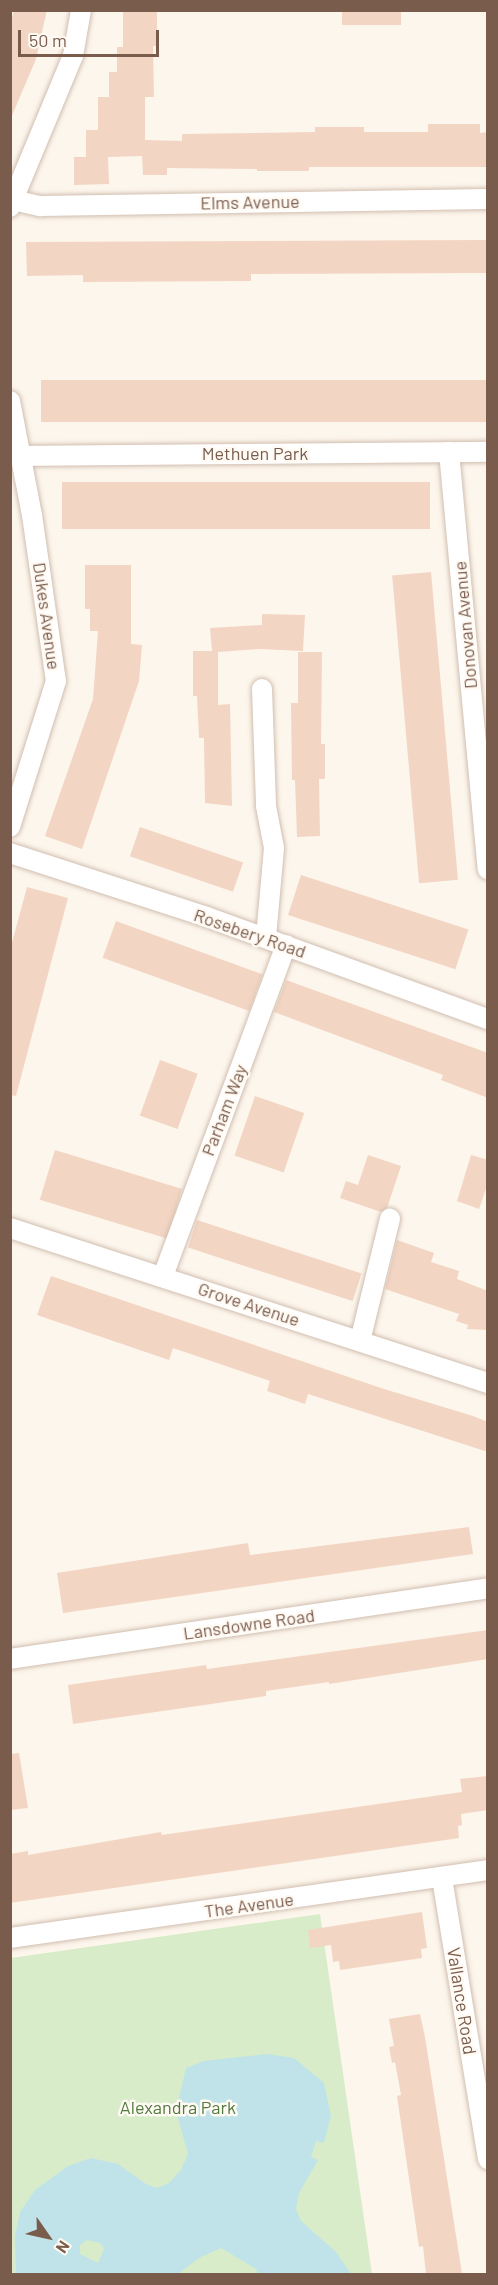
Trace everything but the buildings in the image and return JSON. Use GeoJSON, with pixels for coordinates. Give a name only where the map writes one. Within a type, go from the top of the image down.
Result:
{"type":"FeatureCollection","features":[{"type":"Feature","properties":{"kind":"street"},"geometry":{"type":"LineString","coordinates":[[12,203],[73,56],[81,10]]}},
{"type":"Feature","properties":{"kind":"street","name":"Elms Avenue"},"geometry":{"type":"LineString","coordinates":[[12,203],[40,206],[488,199]]}},
{"type":"Feature","properties":{"kind":"street","name":"Dukes Avenue"},"geometry":{"type":"LineString","coordinates":[[10,401],[22,456],[55,658],[56,681],[10,827]]}},
{"type":"Feature","properties":{"kind":"street","name":"Donovan Avenue"},"geometry":{"type":"LineString","coordinates":[[449,452],[488,869]]}},
{"type":"Feature","properties":{"kind":"street","name":"Methuen Park"},"geometry":{"type":"LineString","coordinates":[[22,456],[488,452]]}},
{"type":"Feature","properties":{"kind":"street"},"geometry":{"type":"LineString","coordinates":[[262,688],[266,806],[274,848],[266,938]]}},
{"type":"Feature","properties":{"kind":"street","name":"Rosebery Road"},"geometry":{"type":"LineString","coordinates":[[10,853],[266,938],[488,1019]]}},
{"type":"Feature","properties":{"kind":"street","name":"Parham Way"},"geometry":{"type":"LineString","coordinates":[[163,1276],[286,945]]}},
{"type":"Feature","properties":{"kind":"street"},"geometry":{"type":"LineString","coordinates":[[360,1341],[390,1219]]}},
{"type":"Feature","properties":{"kind":"street","name":"Grove Avenue"},"geometry":{"type":"LineString","coordinates":[[10,1228],[488,1383]]}},
{"type":"Feature","properties":{"kind":"street","name":"Lansdowne Road"},"geometry":{"type":"LineString","coordinates":[[10,1659],[488,1588]]}},
{"type":"Feature","properties":{"kind":"street","name":"The Avenue"},"geometry":{"type":"LineString","coordinates":[[10,1938],[488,1870]]}},
{"type":"Feature","properties":{"kind":"street","name":"Vallance Road"},"geometry":{"type":"LineString","coordinates":[[441,1878],[485,2128],[488,2159]]}},
{"type":"Feature","properties":{"kind":"green space","name":"Alexandra Park"},"geometry":{"type":"Polygon","coordinates":[[[320,1914],[372,2274],[11,2274],[11,1958],[320,1914]]]}},
{"type":"Feature","properties":{"kind":"water"},"geometry":{"type":"Polygon","coordinates":[[[267,2054],[294,2058],[324,2083],[331,2116],[324,2143],[316,2141],[311,2157],[318,2160],[299,2193],[296,2209],[301,2221],[336,2252],[351,2274],[258,2274],[256,2269],[221,2248],[199,2258],[178,2274],[16,2274],[15,2236],[20,2212],[35,2190],[68,2166],[91,2158],[118,2164],[146,2184],[157,2188],[169,2183],[181,2170],[188,2154],[176,2111],[186,2068],[204,2061],[267,2054]],[[87,2240],[80,2245],[80,2254],[98,2263],[104,2249],[100,2243],[87,2240]]]}}]}
